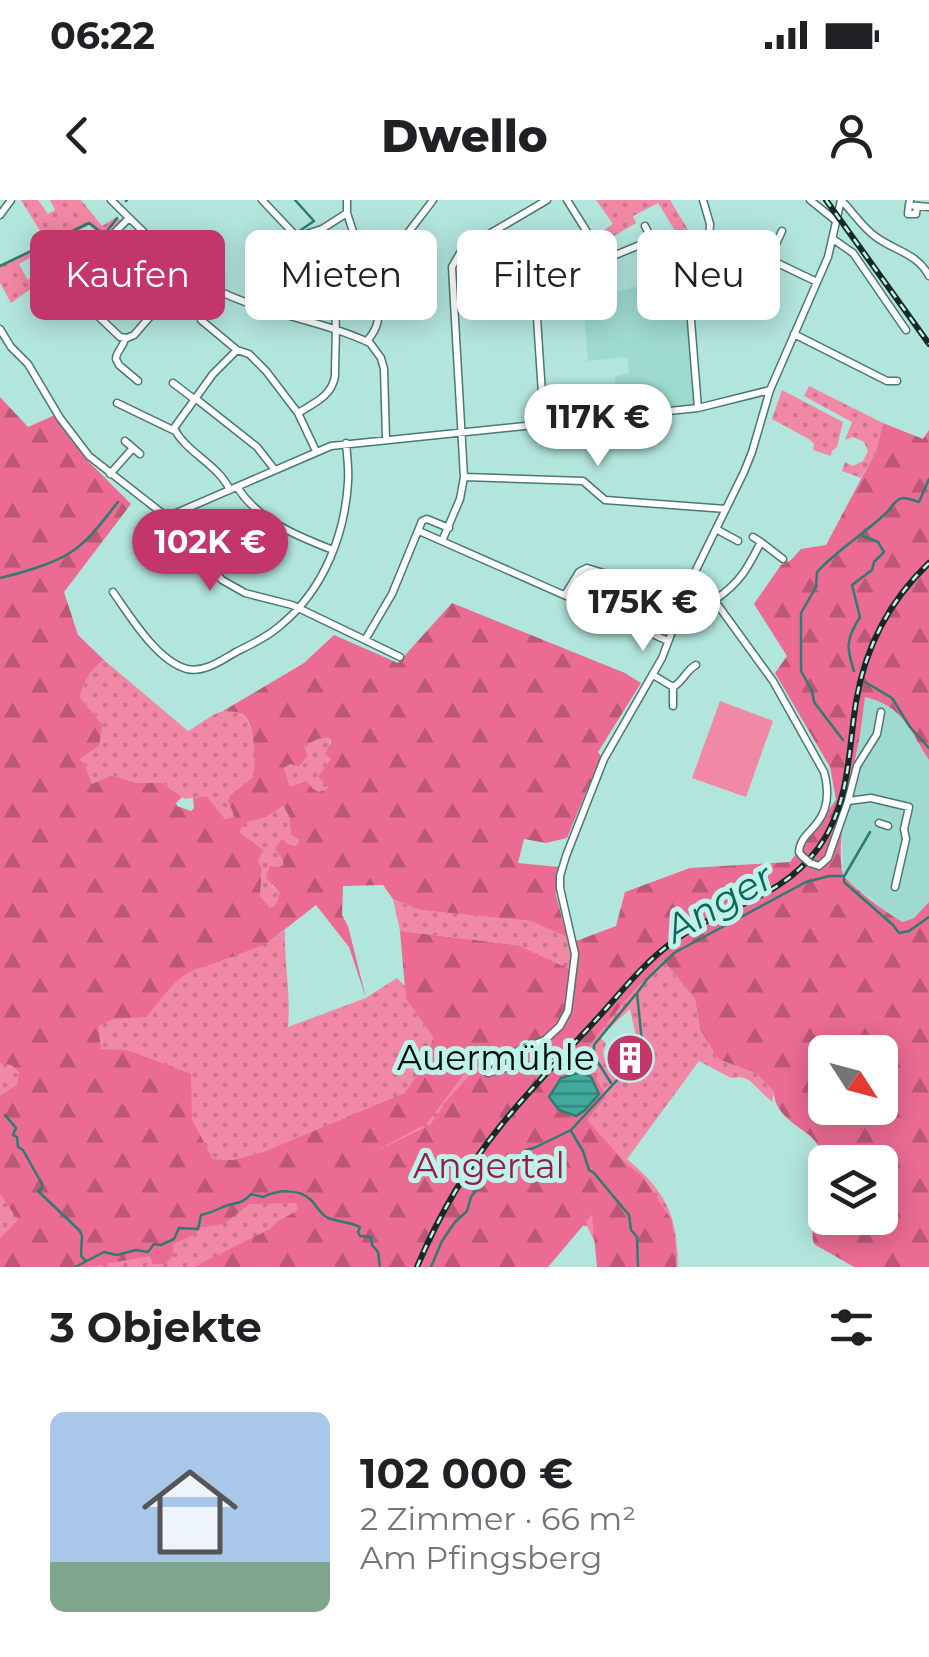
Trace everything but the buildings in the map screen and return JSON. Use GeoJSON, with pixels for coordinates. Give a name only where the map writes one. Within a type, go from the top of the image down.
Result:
{"type":"FeatureCollection","features":[{"type":"Feature","properties":{"kind":"street"},"geometry":{"type":"LineString","coordinates":[[0,215],[11,200]]}},
{"type":"Feature","properties":{"kind":"street"},"geometry":{"type":"LineString","coordinates":[[111,200],[142,230]]}},
{"type":"Feature","properties":{"kind":"street"},"geometry":{"type":"LineString","coordinates":[[262,200],[297,237],[347,213]]}},
{"type":"Feature","properties":{"kind":"street"},"geometry":{"type":"LineString","coordinates":[[347,200],[352,230]]}},
{"type":"Feature","properties":{"kind":"street"},"geometry":{"type":"LineString","coordinates":[[368,341],[379,321],[378,275],[432,200]]}},
{"type":"Feature","properties":{"kind":"street"},"geometry":{"type":"LineString","coordinates":[[442,541],[460,499],[464,477],[452,267],[468,247],[547,200]]}},
{"type":"Feature","properties":{"kind":"street"},"geometry":{"type":"LineString","coordinates":[[568,200],[586,230]]}},
{"type":"Feature","properties":{"kind":"street"},"geometry":{"type":"LineString","coordinates":[[698,408],[690,308],[710,241],[703,200]]}},
{"type":"Feature","properties":{"kind":"street"},"geometry":{"type":"LineString","coordinates":[[810,200],[836,221]]}},
{"type":"Feature","properties":{"kind":"street"},"geometry":{"type":"LineString","coordinates":[[824,212],[834,211],[840,203]]}},
{"type":"Feature","properties":{"kind":"street"},"geometry":{"type":"LineString","coordinates":[[840,203],[876,238],[917,259],[929,276]]}},
{"type":"Feature","properties":{"kind":"street"},"geometry":{"type":"LineString","coordinates":[[582,1052],[547,1065],[488,1073],[484,1069],[486,1064],[545,1040],[568,1012],[575,954],[560,876],[604,759],[652,676],[692,578],[752,452],[770,390],[833,240],[840,203]]}},
{"type":"Feature","properties":{"kind":"street"},"geometry":{"type":"LineString","coordinates":[[912,204],[929,207]]}},
{"type":"Feature","properties":{"kind":"street"},"geometry":{"type":"LineString","coordinates":[[836,221],[853,213]]}},
{"type":"Feature","properties":{"kind":"street"},"geometry":{"type":"LineString","coordinates":[[129,218],[68,284],[120,337],[134,335],[147,320]]}},
{"type":"Feature","properties":{"kind":"street"},"geometry":{"type":"LineString","coordinates":[[617,254],[652,240],[645,226]]}},
{"type":"Feature","properties":{"kind":"street"},"geometry":{"type":"LineString","coordinates":[[780,235],[782,231]]}},
{"type":"Feature","properties":{"kind":"street"},"geometry":{"type":"LineString","coordinates":[[833,240],[853,253],[906,330]]}},
{"type":"Feature","properties":{"kind":"street"},"geometry":{"type":"LineString","coordinates":[[780,265],[818,282]]}},
{"type":"Feature","properties":{"kind":"street"},"geometry":{"type":"LineString","coordinates":[[225,293],[368,341],[384,368],[386,439]]}},
{"type":"Feature","properties":{"kind":"street"},"geometry":{"type":"LineString","coordinates":[[203,320],[236,350],[249,354],[295,409],[316,451]]}},
{"type":"Feature","properties":{"kind":"street"},"geometry":{"type":"LineString","coordinates":[[295,409],[326,395],[334,384],[336,320]]}},
{"type":"Feature","properties":{"kind":"street"},"geometry":{"type":"LineString","coordinates":[[537,320],[544,424]]}},
{"type":"Feature","properties":{"kind":"street"},"geometry":{"type":"LineString","coordinates":[[0,329],[89,456],[167,517],[222,580],[245,593],[298,608],[400,657]]}},
{"type":"Feature","properties":{"kind":"street"},"geometry":{"type":"LineString","coordinates":[[794,334],[887,381],[896,381]]}},
{"type":"Feature","properties":{"kind":"street"},"geometry":{"type":"LineString","coordinates":[[125,338],[116,359],[138,381]]}},
{"type":"Feature","properties":{"kind":"street"},"geometry":{"type":"LineString","coordinates":[[174,431],[213,374],[236,350]]}},
{"type":"Feature","properties":{"kind":"street"},"geometry":{"type":"LineString","coordinates":[[173,383],[257,447],[275,470]]}},
{"type":"Feature","properties":{"kind":"street"},"geometry":{"type":"LineString","coordinates":[[167,517],[316,451],[346,443],[698,408],[770,390]]}},
{"type":"Feature","properties":{"kind":"street"},"geometry":{"type":"LineString","coordinates":[[117,403],[174,431],[277,525],[333,550]]}},
{"type":"Feature","properties":{"kind":"street"},"geometry":{"type":"LineString","coordinates":[[125,442],[140,454]]}},
{"type":"Feature","properties":{"kind":"street"},"geometry":{"type":"LineString","coordinates":[[113,592],[156,648],[182,668],[208,666],[268,635],[298,608],[316,584],[333,550],[345,508],[346,443]]}},
{"type":"Feature","properties":{"kind":"street"},"geometry":{"type":"LineString","coordinates":[[110,474],[133,448]]}},
{"type":"Feature","properties":{"kind":"street"},"geometry":{"type":"LineString","coordinates":[[464,477],[580,481],[604,500],[726,509]]}},
{"type":"Feature","properties":{"kind":"street"},"geometry":{"type":"LineString","coordinates":[[365,640],[392,594],[425,518],[449,528]]}},
{"type":"Feature","properties":{"kind":"street"},"geometry":{"type":"LineString","coordinates":[[716,529],[738,541]]}},
{"type":"Feature","properties":{"kind":"street"},"geometry":{"type":"LineString","coordinates":[[419,531],[668,641]]}},
{"type":"Feature","properties":{"kind":"street"},"geometry":{"type":"LineString","coordinates":[[754,537],[784,559]]}},
{"type":"Feature","properties":{"kind":"street"},"geometry":{"type":"LineString","coordinates":[[714,600],[737,584],[761,542]]}},
{"type":"Feature","properties":{"kind":"street"},"geometry":{"type":"LineString","coordinates":[[565,595],[579,572],[588,568],[684,597]]}},
{"type":"Feature","properties":{"kind":"street"},"geometry":{"type":"LineString","coordinates":[[692,578],[701,583],[773,681],[824,772],[828,788],[824,812],[801,840],[799,852],[810,863],[819,866],[828,858],[857,766],[877,734],[881,712]]}},
{"type":"Feature","properties":{"kind":"street"},"geometry":{"type":"LineString","coordinates":[[673,688],[696,666]]}},
{"type":"Feature","properties":{"kind":"street"},"geometry":{"type":"LineString","coordinates":[[652,676],[673,688]]}},
{"type":"Feature","properties":{"kind":"street"},"geometry":{"type":"LineString","coordinates":[[673,688],[673,706]]}},
{"type":"Feature","properties":{"kind":"street"},"geometry":{"type":"LineString","coordinates":[[848,801],[870,798],[909,807],[895,887]]}},
{"type":"Feature","properties":{"kind":"street"},"geometry":{"type":"LineString","coordinates":[[879,823],[904,829]]}},
{"type":"Feature","properties":{"kind":"shaded area"},"geometry":{"type":"Polygon","coordinates":[[[637,286],[637,320],[687,320],[695,404],[618,413],[615,376],[629,373],[627,357],[588,361],[585,320],[617,320],[617,291],[637,286]]]}},
{"type":"Feature","properties":{"kind":"shaded area"},"geometry":{"type":"Polygon","coordinates":[[[864,696],[883,701],[898,711],[929,760],[929,902],[914,918],[903,922],[889,916],[848,882],[843,873],[842,834],[864,696]]]}},
{"type":"Feature","properties":{"kind":"shaded area"},"geometry":{"type":"Polygon","coordinates":[[[581,1072],[591,1077],[599,1094],[576,1116],[559,1110],[549,1097],[561,1078],[581,1072]]]}},
{"type":"Feature","properties":{"kind":"green space"},"geometry":{"type":"Polygon","coordinates":[[[21,200],[38,200],[48,214],[55,210],[50,200],[81,200],[102,226],[115,218],[121,220],[110,230],[94,230],[89,225],[80,230],[39,230],[21,200]]]}},
{"type":"Feature","properties":{"kind":"green space"},"geometry":{"type":"Polygon","coordinates":[[[596,200],[670,200],[688,230],[675,230],[658,203],[633,216],[636,223],[617,234],[617,230],[604,230],[613,224],[596,200]]]}},
{"type":"Feature","properties":{"kind":"green space"},"geometry":{"type":"Polygon","coordinates":[[[30,250],[30,258],[19,264],[30,279],[30,289],[11,303],[0,283],[0,265],[30,250]]]}},
{"type":"Feature","properties":{"kind":"green space"},"geometry":{"type":"Polygon","coordinates":[[[809,386],[883,423],[876,451],[861,478],[842,471],[845,462],[853,466],[863,461],[868,451],[864,442],[853,437],[845,440],[852,422],[804,396],[809,386]]]}},
{"type":"Feature","properties":{"kind":"green space"},"geometry":{"type":"Polygon","coordinates":[[[782,390],[843,422],[831,456],[813,450],[809,439],[772,419],[782,390]]]}},
{"type":"Feature","properties":{"kind":"green space"},"geometry":{"type":"Polygon","coordinates":[[[0,397],[28,427],[55,415],[86,459],[131,504],[64,592],[78,635],[104,660],[88,676],[80,697],[103,725],[99,746],[79,759],[85,764],[92,784],[111,775],[138,783],[162,783],[182,797],[177,806],[191,811],[193,798],[207,796],[225,819],[235,817],[229,796],[254,776],[253,741],[245,717],[223,711],[304,663],[334,635],[398,663],[452,603],[641,683],[598,752],[601,756],[567,838],[546,843],[524,839],[518,863],[558,867],[556,895],[567,937],[531,921],[420,910],[393,899],[383,885],[343,886],[342,915],[366,998],[349,947],[316,905],[266,944],[187,974],[146,1017],[113,1019],[98,1026],[101,1049],[127,1050],[191,1074],[192,1120],[213,1159],[233,1160],[263,1152],[405,1093],[425,1064],[433,1037],[406,999],[400,931],[517,945],[571,970],[567,1008],[543,1040],[464,1074],[427,1123],[369,1155],[430,1125],[468,1077],[553,1037],[572,1009],[576,941],[616,926],[625,892],[690,868],[790,862],[836,800],[830,767],[775,673],[787,656],[754,604],[781,565],[801,549],[826,545],[876,451],[883,423],[923,439],[929,430],[929,760],[897,713],[865,697],[843,826],[841,861],[843,874],[852,885],[903,922],[914,918],[929,902],[929,1267],[854,1267],[814,1244],[813,1235],[898,1235],[898,1145],[818,1145],[781,1112],[774,1092],[757,1074],[718,1059],[700,1029],[695,999],[663,960],[590,1045],[586,1061],[606,1096],[587,1120],[624,1162],[642,1176],[671,1219],[676,1267],[597,1267],[592,1215],[548,1267],[194,1267],[270,1229],[298,1210],[296,1203],[249,1204],[224,1224],[202,1227],[173,1244],[173,1256],[165,1264],[153,1264],[150,1256],[89,1267],[0,1267],[0,1238],[18,1220],[0,1194],[0,1096],[17,1085],[19,1072],[0,1063],[0,397]],[[330,738],[318,739],[304,746],[308,756],[299,767],[290,764],[284,768],[290,787],[307,781],[319,792],[329,787],[318,777],[331,759],[325,754],[330,738]],[[283,806],[263,818],[246,822],[239,832],[263,850],[258,861],[262,869],[260,896],[270,908],[280,893],[266,878],[270,866],[284,865],[275,849],[282,839],[296,846],[299,840],[291,835],[289,816],[283,806]]]}},
{"type":"Feature","properties":{"kind":"green space"},"geometry":{"type":"Polygon","coordinates":[[[104,660],[188,731],[224,711],[235,711],[249,723],[254,776],[229,796],[236,817],[225,819],[207,796],[185,799],[162,783],[138,783],[111,775],[92,784],[85,764],[78,759],[99,746],[103,725],[80,697],[88,676],[104,660]]]}},
{"type":"Feature","properties":{"kind":"green space"},"geometry":{"type":"Polygon","coordinates":[[[720,701],[773,721],[746,797],[692,778],[720,701]]]}},
{"type":"Feature","properties":{"kind":"green space"},"geometry":{"type":"Polygon","coordinates":[[[330,738],[332,759],[318,777],[330,786],[319,792],[290,787],[284,768],[290,764],[299,767],[308,756],[304,746],[330,738]]]}},
{"type":"Feature","properties":{"kind":"green space","name":"Angertal"},"geometry":{"type":"Polygon","coordinates":[[[0,750],[266,944],[285,930],[288,1027],[366,998],[397,978],[405,986],[406,999],[433,1037],[425,1064],[405,1094],[263,1152],[233,1160],[213,1159],[195,1130],[218,1174],[401,1106],[517,945],[400,931],[393,899],[420,910],[532,921],[567,937],[572,954],[604,964],[556,1061],[586,1061],[590,1044],[663,960],[695,999],[700,1029],[718,1059],[757,1074],[774,1092],[772,1102],[749,1080],[731,1078],[699,1061],[627,1159],[652,1183],[667,1206],[675,1233],[678,1267],[600,1267],[597,1247],[587,1226],[577,1225],[544,1267],[0,1267],[0,750]],[[630,1009],[600,1037],[606,1044],[605,1059],[614,1072],[619,1067],[612,1057],[619,1051],[624,1056],[636,1036],[630,1009]]]}},
{"type":"Feature","properties":{"kind":"green space"},"geometry":{"type":"Polygon","coordinates":[[[283,806],[289,816],[291,835],[299,840],[296,846],[288,844],[282,858],[285,866],[279,867],[272,886],[281,893],[270,908],[260,896],[262,870],[248,840],[238,831],[252,818],[283,806]]]}},
{"type":"Feature","properties":{"kind":"waterway"},"geometry":{"type":"LineString","coordinates":[[295,200],[314,221],[301,230]]}},
{"type":"Feature","properties":{"kind":"waterway"},"geometry":{"type":"LineString","coordinates":[[0,266],[89,223],[101,232],[107,231],[117,218]]}},
{"type":"Feature","properties":{"kind":"waterway","name":"Anger"},"geometry":{"type":"LineString","coordinates":[[843,740],[814,702],[801,671],[801,613],[816,587],[817,572],[898,500],[919,502],[929,479]]}},
{"type":"Feature","properties":{"kind":"waterway"},"geometry":{"type":"LineString","coordinates":[[0,578],[44,565],[76,549],[118,502]]}},
{"type":"Feature","properties":{"kind":"waterway","name":"Anger"},"geometry":{"type":"LineString","coordinates":[[854,671],[849,643],[860,617],[852,585],[872,570],[884,552],[878,542],[863,536]]}},
{"type":"Feature","properties":{"kind":"waterway","name":"Anger"},"geometry":{"type":"LineString","coordinates":[[865,682],[892,698],[929,748]]}},
{"type":"Feature","properties":{"kind":"waterway","name":"Anger"},"geometry":{"type":"LineString","coordinates":[[845,875],[870,832]]}},
{"type":"Feature","properties":{"kind":"waterway","name":"Anger"},"geometry":{"type":"LineString","coordinates":[[431,1267],[442,1241],[467,1211],[471,1197],[486,1178],[526,1150],[571,1130],[643,1052],[637,993],[674,953],[806,882],[844,876]]}},
{"type":"Feature","properties":{"kind":"waterway","name":"Anger"},"geometry":{"type":"LineString","coordinates":[[844,878],[899,933],[929,917]]}},
{"type":"Feature","properties":{"kind":"waterway"},"geometry":{"type":"LineString","coordinates":[[611,1083],[594,1056],[594,1045],[635,995]]}},
{"type":"Feature","properties":{"kind":"waterway"},"geometry":{"type":"LineString","coordinates":[[5,1115],[16,1128],[13,1135],[18,1147],[42,1184],[38,1191],[80,1231],[81,1256],[85,1260]]}},
{"type":"Feature","properties":{"kind":"waterway"},"geometry":{"type":"LineString","coordinates":[[571,1131],[589,1170],[629,1215],[631,1230],[637,1237],[638,1267]]}},
{"type":"Feature","properties":{"kind":"waterway"},"geometry":{"type":"LineString","coordinates":[[75,1267],[104,1252],[148,1252],[154,1244],[174,1239],[179,1228],[198,1229],[201,1215],[241,1202],[251,1194],[263,1197],[288,1191],[306,1196],[328,1218],[360,1227],[360,1236],[371,1237],[380,1267]]}},
{"type":"Feature","properties":{"kind":"railway"},"geometry":{"type":"LineString","coordinates":[[826,200],[929,344]]}},
{"type":"Feature","properties":{"kind":"railway"},"geometry":{"type":"LineString","coordinates":[[417,1267],[434,1229],[489,1140],[642,969],[693,929],[786,880],[819,847],[842,795],[860,682],[873,644],[902,593],[929,563]]}},
{"type":"Feature","properties":{"kind":"place","name":"Auermühle"},"geometry":{"type":"Point","coordinates":[630,1058]}}]}
